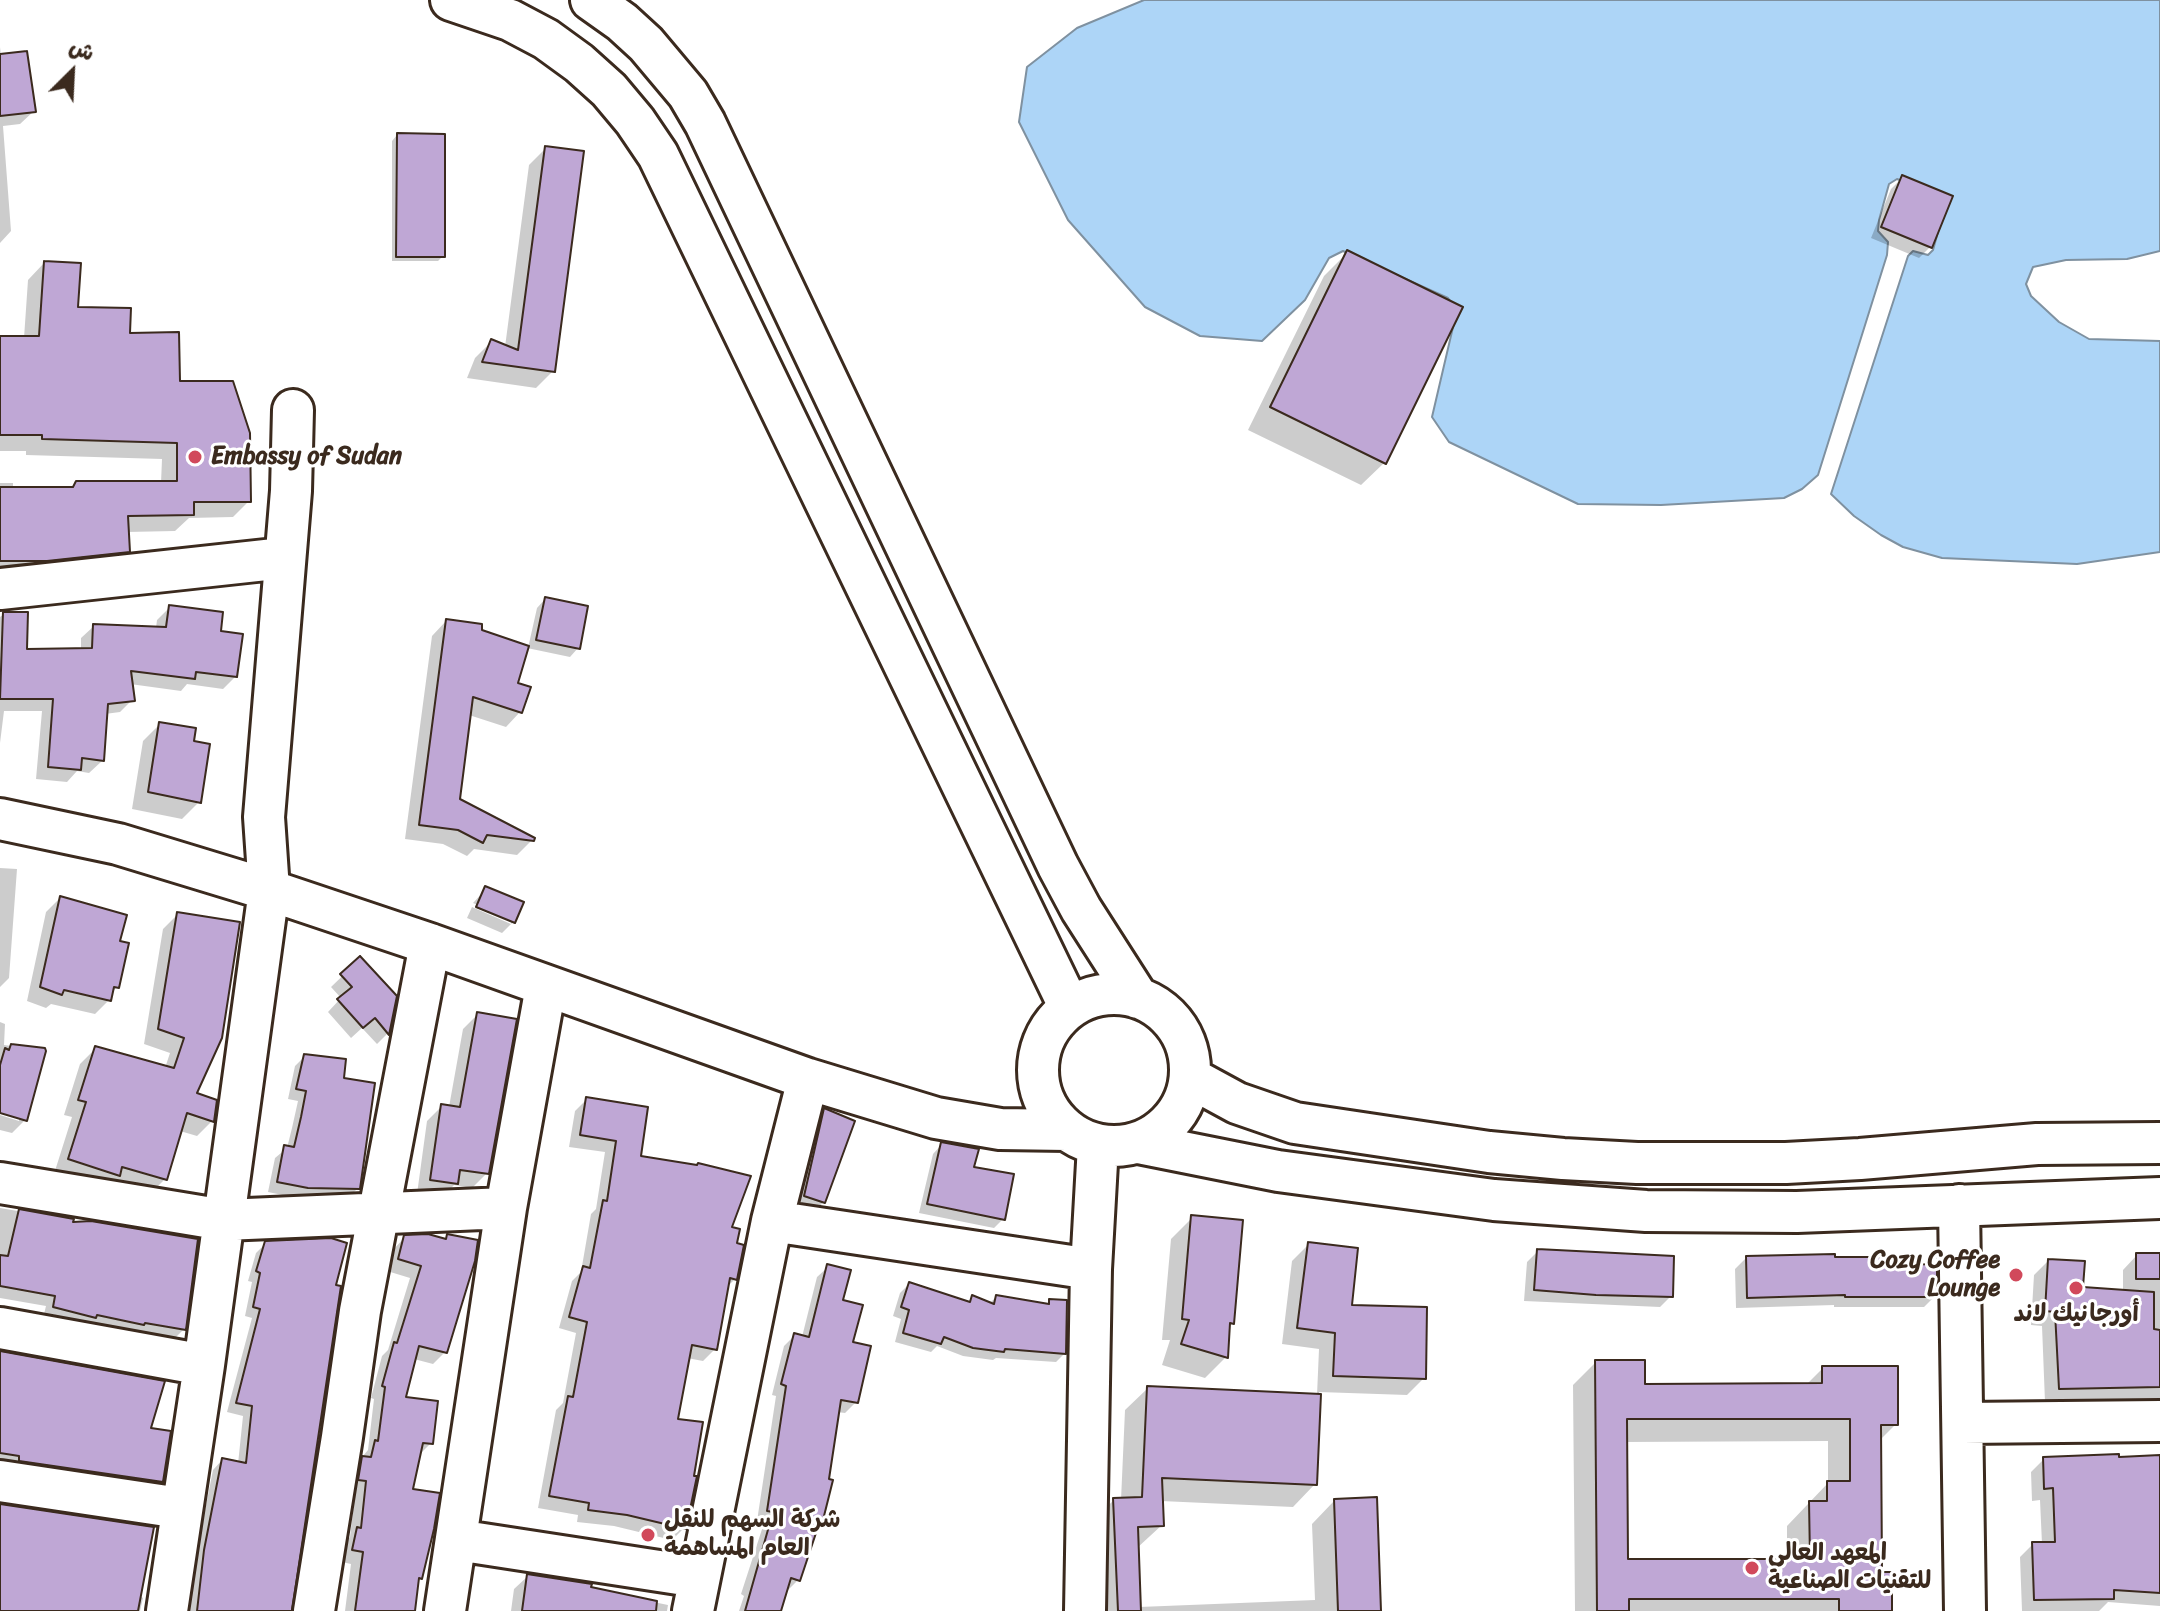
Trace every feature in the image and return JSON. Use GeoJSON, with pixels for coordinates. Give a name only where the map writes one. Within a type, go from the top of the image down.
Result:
{"type":"FeatureCollection","features":[{"type":"Feature","properties":{"kind":"street"},"geometry":{"type":"LineString","coordinates":[[451,0],[510,20],[546,39],[579,63],[609,90],[658,155],[1070,1008]]}},
{"type":"Feature","properties":{"kind":"street"},"geometry":{"type":"LineString","coordinates":[[591,0],[622,22],[669,68],[705,123],[1058,866],[1101,943],[1138,998]]}},
{"type":"Feature","properties":{"kind":"street"},"geometry":{"type":"LineString","coordinates":[[167,1611],[269,890],[264,817],[291,491],[293,410]]}},
{"type":"Feature","properties":{"kind":"street"},"geometry":{"type":"LineString","coordinates":[[0,589],[284,558]]}},
{"type":"Feature","properties":{"kind":"street"},"geometry":{"type":"LineString","coordinates":[[0,819],[118,844],[269,890],[808,1079],[968,1125],[1082,1138],[1118,1147],[1154,1136],[1174,1118],[1187,1095],[1191,1078],[1190,1057],[1178,1029],[1157,1006],[1138,998],[1115,994],[1091,997],[1070,1008],[1055,1022],[1044,1039],[1038,1059],[1039,1086],[1049,1111],[1082,1138],[1091,1269],[1085,1611]]}},
{"type":"Feature","properties":{"kind":"street"},"geometry":{"type":"LineString","coordinates":[[314,1611],[377,1215],[430,944]]}},
{"type":"Feature","properties":{"kind":"street"},"geometry":{"type":"LineString","coordinates":[[445,1611],[506,1208],[546,986]]}},
{"type":"Feature","properties":{"kind":"street"},"geometry":{"type":"LineString","coordinates":[[1191,1078],[1237,1103],[1295,1123],[1489,1152],[1563,1159],[1786,1163],[2037,1144],[2160,1143]]}},
{"type":"Feature","properties":{"kind":"street"},"geometry":{"type":"LineString","coordinates":[[457,1540],[695,1594],[772,1221],[808,1079]]}},
{"type":"Feature","properties":{"kind":"street"},"geometry":{"type":"LineString","coordinates":[[1138,1143],[1278,1171],[1494,1200],[1571,1206],[1722,1213],[2160,1198]]}},
{"type":"Feature","properties":{"kind":"street"},"geometry":{"type":"LineString","coordinates":[[0,1183],[224,1220],[506,1208]]}},
{"type":"Feature","properties":{"kind":"street"},"geometry":{"type":"LineString","coordinates":[[1959,1205],[1965,1611]]}},
{"type":"Feature","properties":{"kind":"street"},"geometry":{"type":"LineString","coordinates":[[772,1221],[1091,1269]]}},
{"type":"Feature","properties":{"kind":"street"},"geometry":{"type":"LineString","coordinates":[[0,1328],[204,1365]]}},
{"type":"Feature","properties":{"kind":"street"},"geometry":{"type":"LineString","coordinates":[[1963,1423],[2160,1421]]}},
{"type":"Feature","properties":{"kind":"street"},"geometry":{"type":"LineString","coordinates":[[0,1481],[180,1508]]}},
{"type":"Feature","properties":{"kind":"water"},"geometry":{"type":"Polygon","coordinates":[[[1144,0],[2160,0],[2160,251],[2127,259],[2066,260],[2033,267],[2026,284],[2031,296],[2059,322],[2089,339],[2160,341],[2160,552],[2077,564],[1942,558],[1903,547],[1881,535],[1854,516],[1831,494],[1908,256],[1913,251],[1928,255],[1933,250],[1946,203],[1938,194],[1897,179],[1889,184],[1879,220],[1878,231],[1888,242],[1887,255],[1818,475],[1802,489],[1784,498],[1661,505],[1578,504],[1449,442],[1432,417],[1457,310],[1448,298],[1343,251],[1329,258],[1305,300],[1262,341],[1200,336],[1145,307],[1068,220],[1019,122],[1027,67],[1077,28],[1144,0]]]}},
{"type":"Feature","properties":{"kind":"building"},"geometry":{"type":"Polygon","coordinates":[[[27,51],[36,112],[0,116],[0,54],[27,51]]]}},
{"type":"Feature","properties":{"kind":"building"},"geometry":{"type":"Polygon","coordinates":[[[397,133],[445,134],[445,257],[396,257],[397,133]]]}},
{"type":"Feature","properties":{"kind":"building"},"geometry":{"type":"Polygon","coordinates":[[[545,146],[584,151],[555,372],[482,362],[491,339],[518,350],[545,146]]]}},
{"type":"Feature","properties":{"kind":"building"},"geometry":{"type":"Polygon","coordinates":[[[1902,175],[1953,196],[1932,248],[1881,227],[1902,175]]]}},
{"type":"Feature","properties":{"kind":"building"},"geometry":{"type":"Polygon","coordinates":[[[1347,250],[1463,307],[1386,464],[1270,407],[1347,250]]]}},
{"type":"Feature","properties":{"kind":"building"},"geometry":{"type":"Polygon","coordinates":[[[44,261],[81,263],[78,307],[131,308],[130,333],[179,332],[180,381],[233,381],[250,433],[251,502],[194,502],[194,515],[128,516],[130,552],[47,561],[0,561],[0,487],[73,487],[76,481],[177,481],[177,443],[0,435],[0,336],[39,336],[44,261]]]}},
{"type":"Feature","properties":{"kind":"building"},"geometry":{"type":"Polygon","coordinates":[[[545,597],[588,606],[580,649],[536,640],[545,597]]]}},
{"type":"Feature","properties":{"kind":"building"},"geometry":{"type":"Polygon","coordinates":[[[169,605],[223,612],[221,631],[243,634],[237,677],[196,672],[195,679],[131,671],[135,701],[108,704],[104,761],[82,758],[81,770],[48,767],[53,699],[0,699],[3,612],[28,612],[27,649],[92,648],[93,624],[166,627],[169,605]]]}},
{"type":"Feature","properties":{"kind":"building"},"geometry":{"type":"Polygon","coordinates":[[[446,619],[482,624],[482,630],[529,646],[518,683],[531,687],[522,713],[473,697],[460,799],[535,838],[534,841],[487,835],[483,843],[458,830],[419,825],[446,619]]]}},
{"type":"Feature","properties":{"kind":"building"},"geometry":{"type":"Polygon","coordinates":[[[159,722],[196,728],[194,741],[210,744],[201,803],[148,792],[159,722]]]}},
{"type":"Feature","properties":{"kind":"building"},"geometry":{"type":"Polygon","coordinates":[[[485,886],[524,902],[515,923],[476,907],[485,886]]]}},
{"type":"Feature","properties":{"kind":"building"},"geometry":{"type":"Polygon","coordinates":[[[60,896],[127,915],[120,941],[129,943],[119,988],[114,987],[111,1001],[64,990],[62,995],[40,987],[60,896]]]}},
{"type":"Feature","properties":{"kind":"building"},"geometry":{"type":"Polygon","coordinates":[[[177,912],[240,922],[222,1038],[197,1093],[217,1100],[214,1122],[187,1113],[167,1180],[122,1167],[120,1176],[68,1159],[86,1102],[78,1100],[95,1046],[174,1068],[184,1038],[158,1029],[177,912]]]}},
{"type":"Feature","properties":{"kind":"building"},"geometry":{"type":"Polygon","coordinates":[[[360,956],[397,996],[389,1035],[375,1018],[363,1028],[337,999],[352,987],[340,974],[360,956]]]}},
{"type":"Feature","properties":{"kind":"building"},"geometry":{"type":"Polygon","coordinates":[[[477,1012],[517,1019],[489,1174],[460,1170],[458,1184],[430,1180],[441,1104],[460,1107],[477,1012]]]}},
{"type":"Feature","properties":{"kind":"building"},"geometry":{"type":"Polygon","coordinates":[[[11,1044],[45,1048],[46,1051],[27,1121],[0,1113],[0,1065],[5,1048],[9,1050],[11,1044]]]}},
{"type":"Feature","properties":{"kind":"building"},"geometry":{"type":"Polygon","coordinates":[[[304,1054],[346,1059],[344,1078],[375,1083],[360,1189],[308,1188],[277,1182],[284,1145],[294,1147],[301,1117],[306,1091],[296,1089],[304,1054]]]}},
{"type":"Feature","properties":{"kind":"building"},"geometry":{"type":"Polygon","coordinates":[[[586,1097],[648,1107],[641,1156],[698,1163],[751,1176],[732,1227],[740,1229],[737,1243],[744,1245],[737,1280],[730,1278],[717,1350],[692,1345],[678,1419],[703,1422],[694,1476],[697,1476],[686,1529],[627,1515],[588,1510],[589,1503],[549,1496],[568,1396],[573,1397],[587,1322],[569,1317],[583,1266],[590,1268],[603,1200],[607,1201],[616,1141],[580,1135],[586,1097]]]}},
{"type":"Feature","properties":{"kind":"building"},"geometry":{"type":"Polygon","coordinates":[[[824,1108],[855,1121],[825,1203],[804,1196],[824,1108]]]}},
{"type":"Feature","properties":{"kind":"building"},"geometry":{"type":"Polygon","coordinates":[[[941,1142],[979,1149],[974,1167],[1014,1174],[1005,1220],[927,1204],[941,1142]]]}},
{"type":"Feature","properties":{"kind":"building"},"geometry":{"type":"Polygon","coordinates":[[[19,1209],[74,1219],[73,1222],[91,1221],[198,1239],[186,1330],[97,1315],[96,1318],[53,1307],[55,1296],[0,1286],[0,1255],[8,1256],[19,1209]]]}},
{"type":"Feature","properties":{"kind":"building"},"geometry":{"type":"Polygon","coordinates":[[[1191,1215],[1243,1220],[1228,1358],[1181,1344],[1189,1320],[1182,1319],[1191,1215]]]}},
{"type":"Feature","properties":{"kind":"building"},"geometry":{"type":"Polygon","coordinates":[[[428,1234],[446,1239],[447,1234],[478,1240],[475,1261],[447,1353],[419,1346],[406,1397],[438,1401],[433,1444],[423,1443],[413,1489],[440,1493],[434,1529],[422,1579],[419,1578],[415,1611],[355,1611],[363,1552],[352,1550],[357,1527],[361,1528],[366,1481],[358,1480],[362,1456],[371,1457],[375,1440],[378,1441],[385,1387],[382,1386],[421,1266],[398,1259],[404,1235],[428,1234]]]}},
{"type":"Feature","properties":{"kind":"building"},"geometry":{"type":"Polygon","coordinates":[[[331,1238],[347,1243],[336,1285],[341,1286],[292,1611],[197,1611],[204,1550],[222,1458],[246,1463],[252,1406],[236,1403],[260,1309],[253,1307],[260,1273],[256,1271],[265,1241],[331,1238]]]}},
{"type":"Feature","properties":{"kind":"building"},"geometry":{"type":"Polygon","coordinates":[[[1308,1242],[1358,1248],[1352,1305],[1427,1307],[1426,1379],[1333,1376],[1335,1333],[1297,1328],[1308,1242]]]}},
{"type":"Feature","properties":{"kind":"building"},"geometry":{"type":"Polygon","coordinates":[[[1537,1249],[1674,1256],[1673,1297],[1534,1290],[1537,1249]]]}},
{"type":"Feature","properties":{"kind":"building"},"geometry":{"type":"Polygon","coordinates":[[[2136,1253],[2160,1253],[2160,1279],[2136,1279],[2136,1253]]]}},
{"type":"Feature","properties":{"kind":"building"},"geometry":{"type":"Polygon","coordinates":[[[1835,1254],[1835,1257],[1890,1257],[1890,1265],[1937,1264],[1937,1297],[1845,1295],[1747,1298],[1746,1256],[1835,1254]]]}},
{"type":"Feature","properties":{"kind":"building"},"geometry":{"type":"Polygon","coordinates":[[[2048,1259],[2085,1261],[2083,1287],[2154,1292],[2154,1329],[2160,1330],[2160,1387],[2059,1389],[2055,1312],[2045,1311],[2048,1259]]]}},
{"type":"Feature","properties":{"kind":"building"},"geometry":{"type":"Polygon","coordinates":[[[827,1264],[851,1270],[843,1300],[863,1305],[853,1342],[871,1346],[858,1403],[841,1400],[829,1479],[833,1480],[822,1524],[819,1524],[800,1581],[791,1578],[781,1611],[745,1611],[773,1512],[767,1511],[786,1386],[781,1384],[794,1333],[809,1337],[827,1264]]]}},
{"type":"Feature","properties":{"kind":"building"},"geometry":{"type":"Polygon","coordinates":[[[909,1282],[970,1302],[972,1295],[994,1304],[996,1295],[1049,1304],[1049,1299],[1067,1300],[1066,1354],[973,1348],[944,1337],[941,1344],[903,1333],[909,1310],[901,1307],[909,1282]]]}},
{"type":"Feature","properties":{"kind":"building"},"geometry":{"type":"Polygon","coordinates":[[[0,1351],[165,1381],[151,1428],[171,1431],[163,1482],[19,1461],[19,1456],[0,1453],[0,1351]]]}},
{"type":"Feature","properties":{"kind":"building"},"geometry":{"type":"Polygon","coordinates":[[[1595,1360],[1645,1360],[1645,1384],[1822,1383],[1822,1366],[1898,1366],[1898,1425],[1881,1425],[1882,1572],[1892,1572],[1892,1611],[1839,1611],[1839,1599],[1629,1599],[1629,1611],[1597,1611],[1595,1360]],[[1627,1419],[1628,1559],[1810,1559],[1809,1501],[1827,1501],[1827,1481],[1850,1481],[1850,1419],[1627,1419]]]}},
{"type":"Feature","properties":{"kind":"building"},"geometry":{"type":"Polygon","coordinates":[[[1147,1386],[1321,1394],[1317,1485],[1162,1478],[1164,1526],[1138,1527],[1141,1611],[1118,1611],[1113,1498],[1142,1497],[1147,1386]]]}},
{"type":"Feature","properties":{"kind":"building"},"geometry":{"type":"Polygon","coordinates":[[[2119,1454],[2119,1457],[2160,1455],[2160,1593],[2114,1590],[2114,1599],[2034,1600],[2032,1542],[2055,1542],[2053,1488],[2044,1489],[2043,1457],[2119,1454]]]}},
{"type":"Feature","properties":{"kind":"building"},"geometry":{"type":"Polygon","coordinates":[[[1377,1497],[1381,1611],[1338,1611],[1334,1499],[1377,1497]]]}},
{"type":"Feature","properties":{"kind":"building"},"geometry":{"type":"Polygon","coordinates":[[[0,1504],[154,1527],[138,1611],[0,1611],[0,1504]]]}},
{"type":"Feature","properties":{"kind":"building"},"geometry":{"type":"Polygon","coordinates":[[[527,1574],[592,1584],[591,1587],[657,1601],[656,1611],[522,1611],[527,1574]]]}},
{"type":"Feature","properties":{"kind":"place","name":"Embassy of Sudan"},"geometry":{"type":"Point","coordinates":[195,457]}},
{"type":"Feature","properties":{"kind":"place","name":"Cozy Coffee Lounge"},"geometry":{"type":"Point","coordinates":[2016,1275]}},
{"type":"Feature","properties":{"kind":"place","name":"أورجانيك لاند"},"geometry":{"type":"Point","coordinates":[2076,1288]}},
{"type":"Feature","properties":{"kind":"place","name":"شركة السهم للنقل العام المساهمة"},"geometry":{"type":"Point","coordinates":[648,1535]}},
{"type":"Feature","properties":{"kind":"place","name":"المعهد العالي للتقنيات الصناعية"},"geometry":{"type":"Point","coordinates":[1752,1568]}}]}
